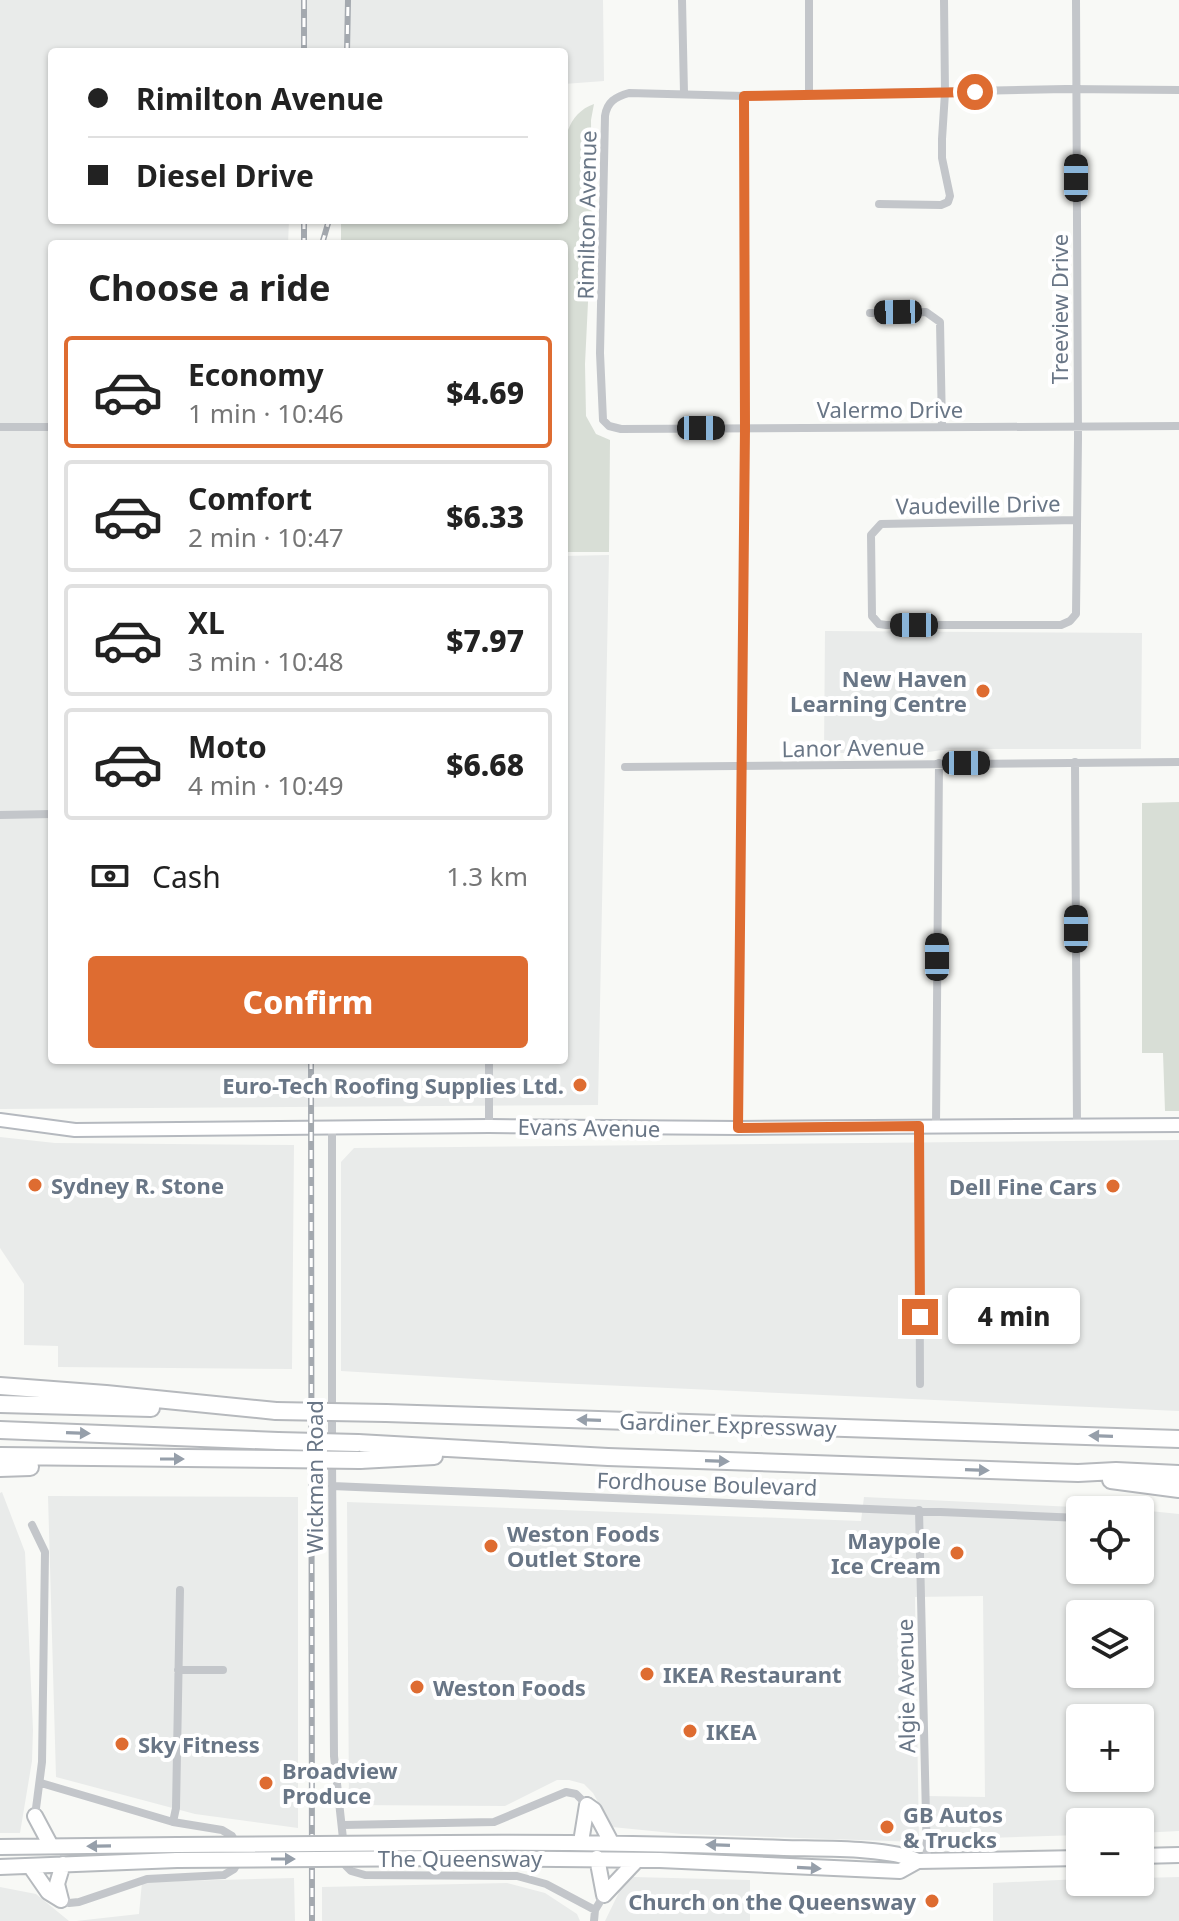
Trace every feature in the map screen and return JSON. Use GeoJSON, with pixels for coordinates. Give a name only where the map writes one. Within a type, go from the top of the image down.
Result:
{"type":"FeatureCollection","features":[{"type":"Feature","properties":{"kind":"highway","name":"Gardiner Expressway"},"geometry":{"type":"LineString","coordinates":[[0,1386],[276,1411]]}},
{"type":"Feature","properties":{"kind":"highway","name":"Gardiner Expressway"},"geometry":{"type":"LineString","coordinates":[[0,1404],[386,1413],[1179,1439]]}},
{"type":"Feature","properties":{"kind":"highway","name":"Gardiner Expressway"},"geometry":{"type":"LineString","coordinates":[[0,1430],[278,1441],[359,1451]]}},
{"type":"Feature","properties":{"kind":"highway","name":"Gardiner Expressway"},"geometry":{"type":"LineString","coordinates":[[0,1456],[278,1459],[359,1451],[500,1452],[1179,1474]]}},
{"type":"Feature","properties":{"kind":"highway"},"geometry":{"type":"LineString","coordinates":[[0,1468],[130,1459]]}},
{"type":"Feature","properties":{"kind":"highway"},"geometry":{"type":"LineString","coordinates":[[1078,1473],[1179,1489]]}},
{"type":"Feature","properties":{"kind":"main road","name":"Evans Avenue"},"geometry":{"type":"LineString","coordinates":[[0,1120],[75,1130],[1179,1125]]}},
{"type":"Feature","properties":{"kind":"main road"},"geometry":{"type":"LineString","coordinates":[[581,1842],[587,1805],[594,1810],[611,1842]]}},
{"type":"Feature","properties":{"kind":"main road"},"geometry":{"type":"LineString","coordinates":[[35,1816],[51,1846]]}},
{"type":"Feature","properties":{"kind":"main road"},"geometry":{"type":"LineString","coordinates":[[20,1847],[35,1816]]}},
{"type":"Feature","properties":{"kind":"main road","name":"The Queensway"},"geometry":{"type":"LineString","coordinates":[[0,1847],[51,1846],[177,1852],[446,1850],[611,1842],[902,1854],[922,1861],[1066,1858]]}},
{"type":"Feature","properties":{"kind":"main road","name":"The Queensway"},"geometry":{"type":"LineString","coordinates":[[446,1850],[900,1871],[922,1861]]}},
{"type":"Feature","properties":{"kind":"main road","name":"The Queensway"},"geometry":{"type":"LineString","coordinates":[[0,1867],[177,1852]]}},
{"type":"Feature","properties":{"kind":"main road"},"geometry":{"type":"LineString","coordinates":[[1154,1856],[1179,1855]]}},
{"type":"Feature","properties":{"kind":"main road"},"geometry":{"type":"LineString","coordinates":[[597,1858],[604,1895]]}},
{"type":"Feature","properties":{"kind":"main road"},"geometry":{"type":"LineString","coordinates":[[604,1895],[637,1860]]}},
{"type":"Feature","properties":{"kind":"main road"},"geometry":{"type":"LineString","coordinates":[[61,1900],[57,1884],[63,1864]]}},
{"type":"Feature","properties":{"kind":"main road"},"geometry":{"type":"LineString","coordinates":[[30,1866],[48,1892],[61,1900]]}},
{"type":"Feature","properties":{"kind":"street"},"geometry":{"type":"LineString","coordinates":[[682,0],[684,93]]}},
{"type":"Feature","properties":{"kind":"street"},"geometry":{"type":"LineString","coordinates":[[809,0],[809,94]]}},
{"type":"Feature","properties":{"kind":"street"},"geometry":{"type":"LineString","coordinates":[[879,204],[941,205],[948,202],[950,196],[942,158],[944,0]]}},
{"type":"Feature","properties":{"kind":"street","name":"Treeview Drive"},"geometry":{"type":"LineString","coordinates":[[1073,618],[1077,609],[1078,426],[1076,0]]}},
{"type":"Feature","properties":{"kind":"street","name":"Rimilton Avenue"},"geometry":{"type":"LineString","coordinates":[[603,420],[600,353],[606,109],[613,99],[629,93],[744,96],[1179,90]]}},
{"type":"Feature","properties":{"kind":"street"},"geometry":{"type":"LineString","coordinates":[[738,1128],[745,428],[744,96]]}},
{"type":"Feature","properties":{"kind":"street"},"geometry":{"type":"LineString","coordinates":[[870,313],[926,312],[940,322],[942,427]]}},
{"type":"Feature","properties":{"kind":"street","name":"Valermo Drive"},"geometry":{"type":"LineString","coordinates":[[603,420],[609,426],[621,429],[1179,426]]}},
{"type":"Feature","properties":{"kind":"street"},"geometry":{"type":"LineString","coordinates":[[0,427],[48,427]]}},
{"type":"Feature","properties":{"kind":"street","name":"Vaudeville Drive"},"geometry":{"type":"LineString","coordinates":[[1073,618],[1061,625],[879,624],[872,616],[871,535],[881,524],[1076,520]]}},
{"type":"Feature","properties":{"kind":"street"},"geometry":{"type":"LineString","coordinates":[[1075,762],[1077,1125]]}},
{"type":"Feature","properties":{"kind":"street","name":"Lanor Avenue"},"geometry":{"type":"LineString","coordinates":[[625,767],[1179,762]]}},
{"type":"Feature","properties":{"kind":"street"},"geometry":{"type":"LineString","coordinates":[[936,1126],[939,763]]}},
{"type":"Feature","properties":{"kind":"street"},"geometry":{"type":"LineString","coordinates":[[0,815],[48,814]]}},
{"type":"Feature","properties":{"kind":"street"},"geometry":{"type":"LineString","coordinates":[[489,1064],[489,1126]]}},
{"type":"Feature","properties":{"kind":"street"},"geometry":{"type":"LineString","coordinates":[[919,1126],[920,1384]]}},
{"type":"Feature","properties":{"kind":"street","name":"Wickman Road"},"geometry":{"type":"LineString","coordinates":[[332,1128],[334,1756],[346,1866],[356,1873],[517,1876],[546,1884],[595,1910]]}},
{"type":"Feature","properties":{"kind":"street","name":"Fordhouse Boulevard"},"geometry":{"type":"LineString","coordinates":[[332,1486],[1066,1517]]}},
{"type":"Feature","properties":{"kind":"street","name":"Algie Avenue"},"geometry":{"type":"LineString","coordinates":[[919,1510],[922,1861]]}},
{"type":"Feature","properties":{"kind":"street"},"geometry":{"type":"LineString","coordinates":[[32,1525],[45,1552],[41,1783],[35,1816]]}},
{"type":"Feature","properties":{"kind":"street"},"geometry":{"type":"LineString","coordinates":[[173,1822],[176,1808],[180,1590]]}},
{"type":"Feature","properties":{"kind":"street"},"geometry":{"type":"LineString","coordinates":[[178,1670],[223,1670]]}},
{"type":"Feature","properties":{"kind":"street"},"geometry":{"type":"LineString","coordinates":[[41,1783],[173,1822],[228,1832],[239,1846],[239,1859],[234,1869],[218,1876],[147,1879],[79,1902],[61,1900]]}},
{"type":"Feature","properties":{"kind":"street"},"geometry":{"type":"LineString","coordinates":[[343,1825],[494,1822],[566,1792],[576,1794],[587,1805]]}},
{"type":"Feature","properties":{"kind":"street"},"geometry":{"type":"LineString","coordinates":[[594,1921],[595,1910],[604,1895]]}},
{"type":"Feature","properties":{"kind":"shaded area"},"geometry":{"type":"Polygon","coordinates":[[[0,0],[603,0],[604,81],[568,84],[568,48],[48,48],[48,224],[289,224],[288,240],[48,240],[48,1064],[568,1064],[568,556],[609,555],[598,1105],[0,1109],[0,0]]]}},
{"type":"Feature","properties":{"kind":"shaded area"},"geometry":{"type":"Polygon","coordinates":[[[594,104],[591,120],[592,220],[585,364],[586,416],[596,434],[610,440],[609,552],[568,552],[568,240],[341,240],[341,224],[568,224],[568,132],[580,112],[594,104]]]}},
{"type":"Feature","properties":{"kind":"shaded area","name":"New Haven Learning Centre"},"geometry":{"type":"Polygon","coordinates":[[[825,631],[1142,633],[1141,749],[949,749],[922,753],[824,753],[825,631]]]}},
{"type":"Feature","properties":{"kind":"shaded area"},"geometry":{"type":"Polygon","coordinates":[[[1179,802],[1179,1111],[1165,1111],[1163,1053],[1142,1053],[1142,803],[1179,802]]]}},
{"type":"Feature","properties":{"kind":"shaded area"},"geometry":{"type":"Polygon","coordinates":[[[0,1137],[55,1143],[294,1145],[292,1369],[58,1367],[58,1346],[24,1345],[24,1284],[0,1248],[0,1137]]]}},
{"type":"Feature","properties":{"kind":"shaded area"},"geometry":{"type":"Polygon","coordinates":[[[1179,1140],[1179,1411],[341,1371],[341,1162],[354,1148],[1179,1140]]]}},
{"type":"Feature","properties":{"kind":"shaded area"},"geometry":{"type":"Polygon","coordinates":[[[2,1492],[25,1552],[33,1730],[32,1761],[20,1833],[0,1833],[2,1492]]]}},
{"type":"Feature","properties":{"kind":"shaded area"},"geometry":{"type":"Polygon","coordinates":[[[48,1496],[298,1497],[298,1828],[195,1814],[56,1777],[48,1496]]]}},
{"type":"Feature","properties":{"kind":"shaded area"},"geometry":{"type":"Polygon","coordinates":[[[864,1497],[1066,1507],[1066,1584],[1154,1584],[1154,1511],[1179,1514],[1179,1831],[1154,1832],[1154,1808],[1066,1808],[1066,1835],[928,1840],[927,1796],[985,1797],[983,1596],[915,1597],[919,1842],[682,1834],[612,1827],[593,1793],[584,1784],[569,1780],[557,1780],[505,1806],[349,1805],[347,1502],[861,1521],[864,1497]]]}},
{"type":"Feature","properties":{"kind":"shaded area"},"geometry":{"type":"Polygon","coordinates":[[[633,1877],[750,1880],[750,1921],[605,1921],[624,1882],[633,1877]]]}},
{"type":"Feature","properties":{"kind":"shaded area"},"geometry":{"type":"Polygon","coordinates":[[[1179,1877],[1179,1921],[993,1921],[993,1883],[1066,1880],[1066,1896],[1154,1896],[1154,1878],[1179,1877]]]}},
{"type":"Feature","properties":{"kind":"shaded area"},"geometry":{"type":"Polygon","coordinates":[[[294,1878],[295,1921],[76,1921],[139,1914],[142,1882],[294,1878]]]}},
{"type":"Feature","properties":{"kind":"shaded area"},"geometry":{"type":"Polygon","coordinates":[[[507,1883],[545,1893],[577,1914],[580,1921],[322,1921],[322,1887],[507,1883]]]}},
{"type":"Feature","properties":{"kind":"shaded area"},"geometry":{"type":"Polygon","coordinates":[[[0,1887],[36,1894],[69,1921],[0,1921],[0,1887]]]}},
{"type":"Feature","properties":{"kind":"railway"},"geometry":{"type":"LineString","coordinates":[[304,0],[304,48]]}},
{"type":"Feature","properties":{"kind":"railway"},"geometry":{"type":"LineString","coordinates":[[347,48],[348,0]]}},
{"type":"Feature","properties":{"kind":"railway"},"geometry":{"type":"LineString","coordinates":[[304,224],[304,240]]}},
{"type":"Feature","properties":{"kind":"railway"},"geometry":{"type":"LineString","coordinates":[[323,240],[328,224]]}},
{"type":"Feature","properties":{"kind":"railway"},"geometry":{"type":"LineString","coordinates":[[311,1064],[312,1921]]}},
{"type":"Feature","properties":{"kind":"place","name":"New Haven Learning Centre"},"geometry":{"type":"Point","coordinates":[983,691]}},
{"type":"Feature","properties":{"kind":"place","name":"Euro-Tech Roofing Supplies Ltd."},"geometry":{"type":"Point","coordinates":[580,1085]}},
{"type":"Feature","properties":{"kind":"place","name":"Sydney R. Stone"},"geometry":{"type":"Point","coordinates":[35,1185]}},
{"type":"Feature","properties":{"kind":"place","name":"Dell Fine Cars"},"geometry":{"type":"Point","coordinates":[1113,1186]}},
{"type":"Feature","properties":{"kind":"place","name":"Weston Foods Outlet Store"},"geometry":{"type":"Point","coordinates":[491,1546]}},
{"type":"Feature","properties":{"kind":"place","name":"Maypole Ice Cream"},"geometry":{"type":"Point","coordinates":[957,1553]}},
{"type":"Feature","properties":{"kind":"place","name":"IKEA Restaurant"},"geometry":{"type":"Point","coordinates":[647,1674]}},
{"type":"Feature","properties":{"kind":"place","name":"Weston Foods"},"geometry":{"type":"Point","coordinates":[417,1687]}},
{"type":"Feature","properties":{"kind":"place","name":"IKEA"},"geometry":{"type":"Point","coordinates":[690,1731]}},
{"type":"Feature","properties":{"kind":"place","name":"Sky Fitness"},"geometry":{"type":"Point","coordinates":[122,1744]}},
{"type":"Feature","properties":{"kind":"place","name":"Broadview Produce"},"geometry":{"type":"Point","coordinates":[266,1783]}},
{"type":"Feature","properties":{"kind":"place","name":"GB Autos & Trucks"},"geometry":{"type":"Point","coordinates":[887,1827]}},
{"type":"Feature","properties":{"kind":"place","name":"Church on the Queensway"},"geometry":{"type":"Point","coordinates":[932,1901]}},
{"type":"Feature","properties":{"kind":"route"},"geometry":{"type":"LineString","coordinates":[[920,1317],[919,1126],[738,1128],[745,428],[744,96],[975,92]]}}]}
